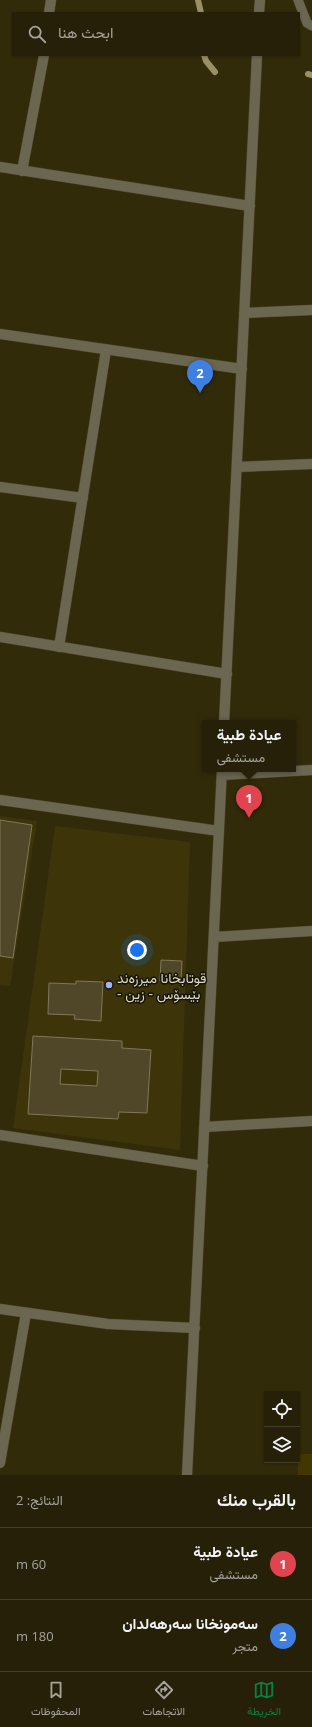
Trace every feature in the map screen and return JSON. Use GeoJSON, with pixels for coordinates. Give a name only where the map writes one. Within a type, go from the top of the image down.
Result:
{"type":"FeatureCollection","features":[{"type":"Feature","properties":{"kind":"street"},"geometry":{"type":"LineString","coordinates":[[50,12],[51,0]]}},
{"type":"Feature","properties":{"kind":"street"},"geometry":{"type":"LineString","coordinates":[[259,12],[260,0]]}},
{"type":"Feature","properties":{"kind":"street"},"geometry":{"type":"LineString","coordinates":[[22,171],[44,56]]}},
{"type":"Feature","properties":{"kind":"street"},"geometry":{"type":"LineString","coordinates":[[224,720],[257,56]]}},
{"type":"Feature","properties":{"kind":"street"},"geometry":{"type":"LineString","coordinates":[[0,168],[250,206]]}},
{"type":"Feature","properties":{"kind":"street"},"geometry":{"type":"LineString","coordinates":[[244,313],[312,310]]}},
{"type":"Feature","properties":{"kind":"street"},"geometry":{"type":"LineString","coordinates":[[0,334],[242,369]]}},
{"type":"Feature","properties":{"kind":"street"},"geometry":{"type":"LineString","coordinates":[[59,648],[106,350]]}},
{"type":"Feature","properties":{"kind":"street"},"geometry":{"type":"LineString","coordinates":[[237,468],[312,464]]}},
{"type":"Feature","properties":{"kind":"street"},"geometry":{"type":"LineString","coordinates":[[0,486],[83,498]]}},
{"type":"Feature","properties":{"kind":"street"},"geometry":{"type":"LineString","coordinates":[[0,637],[59,648],[227,674]]}},
{"type":"Feature","properties":{"kind":"street"},"geometry":{"type":"LineString","coordinates":[[296,770],[312,770]]}},
{"type":"Feature","properties":{"kind":"street"},"geometry":{"type":"LineString","coordinates":[[188,1475],[222,772]]}},
{"type":"Feature","properties":{"kind":"street"},"geometry":{"type":"LineString","coordinates":[[0,800],[219,831]]}},
{"type":"Feature","properties":{"kind":"street"},"geometry":{"type":"LineString","coordinates":[[214,936],[312,931]]}},
{"type":"Feature","properties":{"kind":"street"},"geometry":{"type":"LineString","coordinates":[[204,1127],[312,1121]]}},
{"type":"Feature","properties":{"kind":"street"},"geometry":{"type":"LineString","coordinates":[[0,1136],[203,1166]]}},
{"type":"Feature","properties":{"kind":"street"},"geometry":{"type":"LineString","coordinates":[[0,1308],[108,1324],[195,1328]]}},
{"type":"Feature","properties":{"kind":"street"},"geometry":{"type":"LineString","coordinates":[[0,1462],[26,1312]]}},
{"type":"Feature","properties":{"kind":"lane"},"geometry":{"type":"LineString","coordinates":[[298,0],[307,23],[312,26]]}},
{"type":"Feature","properties":{"kind":"shaded area"},"geometry":{"type":"Polygon","coordinates":[[[0,816],[37,821],[10,986],[0,985],[0,816]]]}},
{"type":"Feature","properties":{"kind":"shaded area","name":"قوتابخانا میرزەند - بێسۆس - زین"},"geometry":{"type":"Polygon","coordinates":[[[55,826],[190,842],[180,1150],[13,1128],[55,826]]]}},
{"type":"Feature","properties":{"kind":"shaded area"},"geometry":{"type":"Polygon","coordinates":[[[300,1454],[312,1454],[312,1475],[298,1475],[300,1454]]]}},
{"type":"Feature","properties":{"kind":"building"},"geometry":{"type":"Polygon","coordinates":[[[0,820],[32,825],[13,958],[0,956],[0,820]]]}},
{"type":"Feature","properties":{"kind":"building"},"geometry":{"type":"Polygon","coordinates":[[[161,960],[182,961],[181,982],[160,981],[161,960]]]}},
{"type":"Feature","properties":{"kind":"building"},"geometry":{"type":"Polygon","coordinates":[[[76,981],[103,982],[101,1021],[74,1019],[75,1015],[48,1014],[49,983],[76,984],[76,981]]]}},
{"type":"Feature","properties":{"kind":"building"},"geometry":{"type":"Polygon","coordinates":[[[33,1036],[122,1041],[122,1048],[151,1050],[147,1113],[119,1112],[118,1119],[28,1114],[33,1036]],[[61,1069],[60,1084],[97,1086],[98,1071],[61,1069]]]}},
{"type":"Feature","properties":{"kind":"waterway"},"geometry":{"type":"LineString","coordinates":[[198,0],[201,12]]}},
{"type":"Feature","properties":{"kind":"waterway"},"geometry":{"type":"LineString","coordinates":[[204,56],[206,61],[215,72]]}},
{"type":"Feature","properties":{"kind":"waterway"},"geometry":{"type":"LineString","coordinates":[[308,74],[312,75]]}},
{"type":"Feature","properties":{"kind":"place","name":"سەمونخانا سەرهەلدان"},"geometry":{"type":"Point","coordinates":[200,393]}},
{"type":"Feature","properties":{"kind":"place","name":"عيادة طبية"},"geometry":{"type":"Point","coordinates":[249,818]}},
{"type":"Feature","properties":{"kind":"place","name":"قوتابخانا میرزەند - بێسۆس - زین"},"geometry":{"type":"Point","coordinates":[109,985]}}]}
